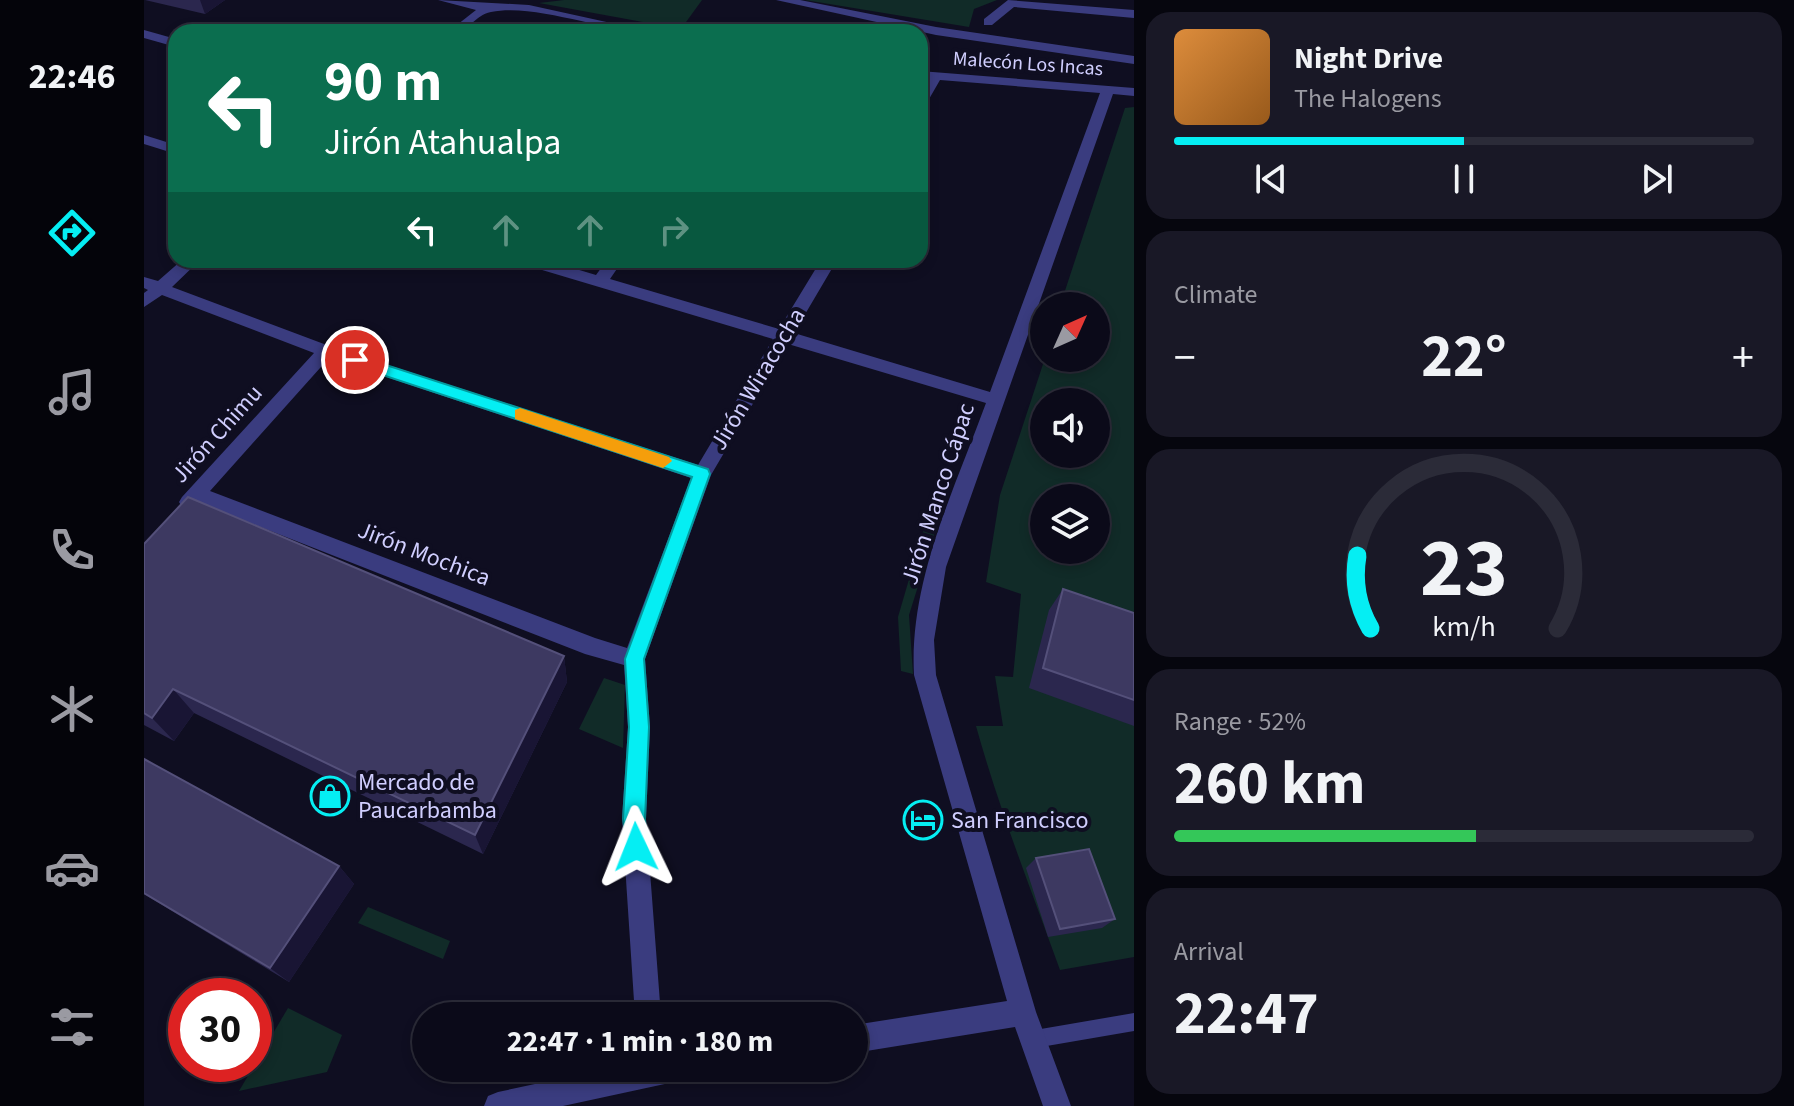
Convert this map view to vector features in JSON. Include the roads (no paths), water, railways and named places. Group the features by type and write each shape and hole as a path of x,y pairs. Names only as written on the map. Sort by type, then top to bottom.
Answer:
{"street":[{"path":"444,0 482,8 529,9 599,24"},
{"path":"463,24 482,8 512,0"},
{"path":"782,0 901,24"},
{"path":"988,22 1014,1 1134,14"},
{"path":"928,29 1134,60"},
{"path":"144,34 168,41"},
{"name":"Malecón Los Incas","path":"928,76 1134,92"},
{"path":"928,89 935,77"},
{"name":"Jirón Manco Cápac","path":"1057,1106 1023,1012 925,675 923,640 936,567 1108,90"},
{"path":"144,139 168,147"},
{"path":"144,302 152,285 179,268"},
{"path":"555,268 997,400"},
{"path":"600,281 609,268"},
{"name":"Jirón Wiracocha","path":"647,1002 634,819 639,727 634,659 702,474 824,268"},
{"path":"152,285 326,351 702,474"},
{"name":"Jirón Chimu","path":"175,516 326,351"},
{"name":"Jirón Mochica","path":"196,494 593,647 634,659"},
{"path":"868,1037 1023,1012"},
{"path":"498,1106 603,1082"}],"lane":[{"path":"1035,1039 1134,1022"}],"place":[{"name":"Mercado de Paucarbamba","path":"330,796"},
{"name":"San Francisco","path":"923,820"}]}
